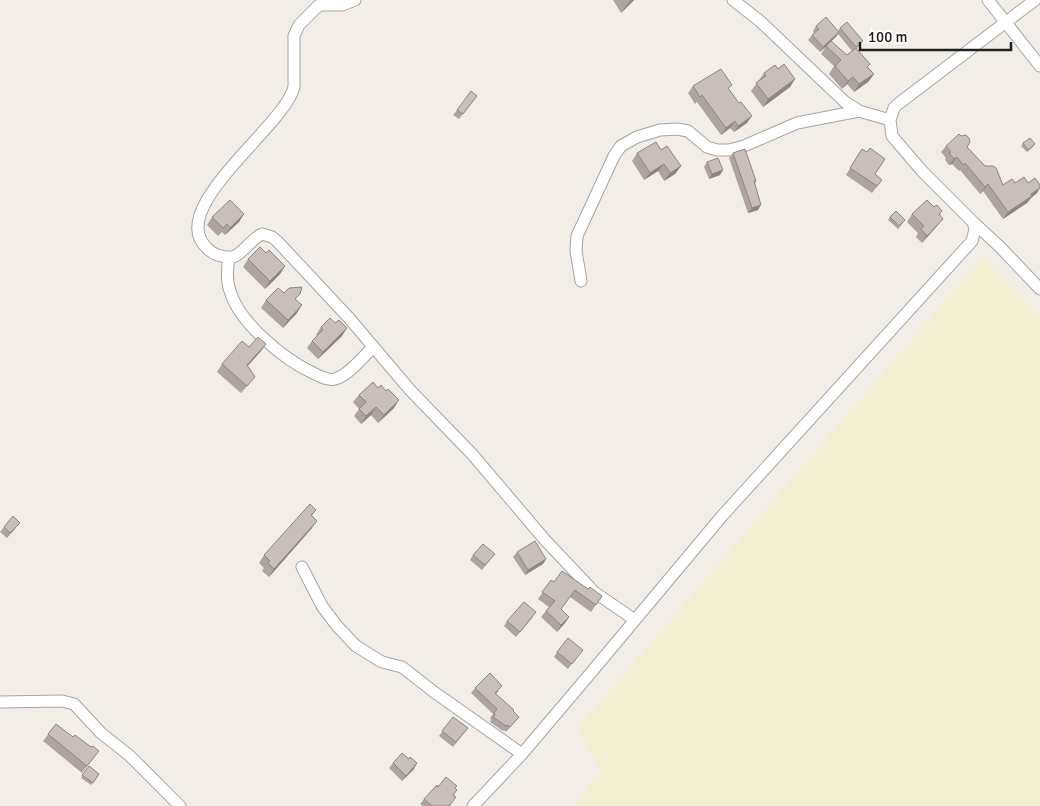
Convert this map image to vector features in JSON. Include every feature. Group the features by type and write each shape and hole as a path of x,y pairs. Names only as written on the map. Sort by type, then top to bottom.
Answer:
{"street":[{"path":"355,0 342,5 319,5 299,25 294,36 292,93 258,138 218,184 200,212 197,226 200,239 208,250 218,255 229,257 238,254 257,236 262,234 272,237 350,318 410,390 472,454 545,540 594,592 635,620"},
{"path":"733,0 761,22 845,102 859,111 890,120"},
{"path":"988,0 1040,66"},
{"path":"1035,0 898,104 894,108 890,120 890,129 896,141 922,171 1040,289"},
{"path":"581,281 576,251 577,236 620,146 636,137 660,130 677,129 688,132 707,147 717,150 730,150 744,146 796,123 859,111"},
{"path":"473,806 522,754 722,516 969,245 974,232 972,222"},
{"path":"229,257 228,281 230,292 238,309 266,341 286,358 305,370 322,378 332,380 338,378 373,347"},
{"path":"302,567 322,606 337,626 356,646 382,662 402,668 495,737 522,754"},
{"path":"0,702 62,701 74,704 180,806"}],"shaded area":[{"path":"983,257 1040,316 1040,806 575,806 601,770 578,728"}],"building":[{"path":"826,17 839,32 823,47 812,35 819,29 816,26"},
{"path":"847,22 863,41 856,47 840,28"},
{"path":"831,41 847,55 856,48 870,64 867,67 874,74 859,84 853,77 848,81 835,66 841,60 826,46"},
{"path":"784,64 795,79 768,99 756,83 766,76 764,73 775,65 778,69"},
{"path":"721,69 732,85 728,88 752,116 738,126 735,121 726,128 702,95 700,97 693,86"},
{"path":"471,91 477,96 463,114 457,110"},
{"path":"959,134 961,136 966,135 969,138 970,142 967,147 985,166 996,168 1003,185 1012,179 1015,183 1024,177 1028,183 1035,178 1040,188 1031,194 1032,196 1008,212 988,184 985,187 965,163 963,165 957,157 954,159 949,153 951,152 946,146"},
{"path":"1030,138 1035,144 1028,150 1023,143"},
{"path":"656,142 661,150 667,146 681,166 670,173 664,164 650,173 637,153"},
{"path":"870,148 885,159 875,174 882,180 877,186 850,168 862,149 867,152"},
{"path":"745,149 756,181 754,181 761,205 752,208 733,153"},
{"path":"718,158 723,170 712,174 707,162"},
{"path":"230,200 244,214 230,228 227,224 223,228 212,217"},
{"path":"927,200 934,207 937,205 942,211 939,214 943,219 927,236 921,229 924,226 912,214"},
{"path":"896,211 905,220 899,226 890,217"},
{"path":"260,247 266,253 269,250 285,266 270,281 248,259"},
{"path":"302,287 300,294 295,299 302,305 288,320 266,300 278,288 284,293 289,288"},
{"path":"330,318 335,323 339,320 347,328 323,352 312,341 323,330 321,327"},
{"path":"258,337 266,344 247,365 255,377 247,386 222,364 242,341 249,347"},
{"path":"373,382 378,388 381,385 386,391 388,389 399,400 384,415 376,407 366,416 359,409 366,402 359,395"},
{"path":"310,504 316,510 311,515 317,521 274,569 264,555"},
{"path":"13,516 20,523 10,533 4,527"},
{"path":"535,541 546,559 528,570 517,552"},
{"path":"483,544 495,554 485,565 473,555"},
{"path":"562,571 602,596 596,605 575,590 561,609 569,617 561,625 546,611 555,601 542,592 551,580 554,582"},
{"path":"524,602 536,612 520,632 507,621"},
{"path":"568,638 583,650 572,664 557,652"},
{"path":"490,673 502,686 495,693 519,717 510,727 493,717 497,709 475,688"},
{"path":"453,717 468,728 456,742 442,731"},
{"path":"56,724 73,737 75,735 99,751 87,766 48,734"},
{"path":"402,753 417,763 406,776 393,763"},
{"path":"89,766 99,774 93,783 82,775"},
{"path":"446,777 457,786 455,788 457,790 453,795 456,797 449,806 432,806 424,799"}]}
